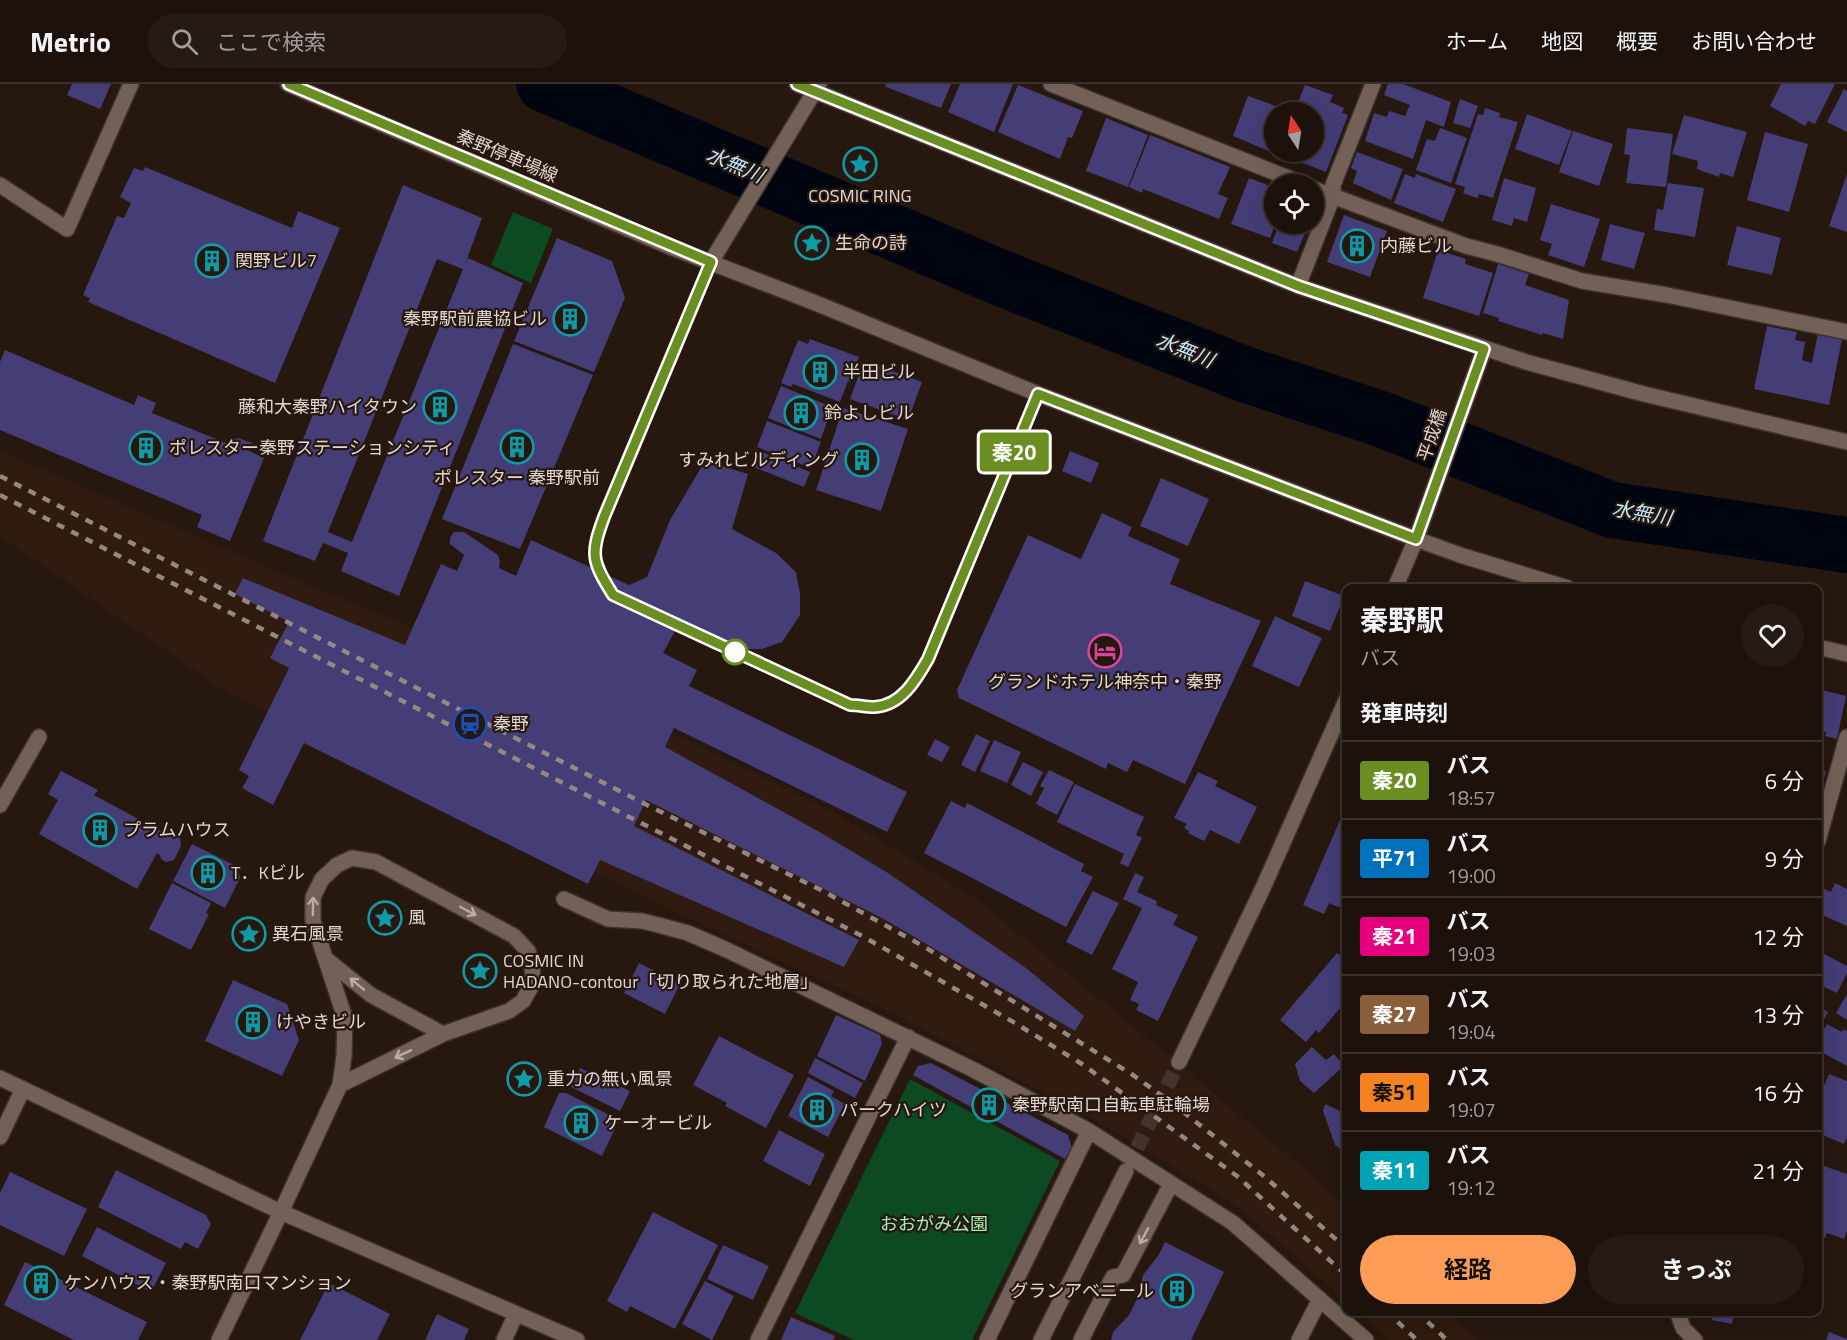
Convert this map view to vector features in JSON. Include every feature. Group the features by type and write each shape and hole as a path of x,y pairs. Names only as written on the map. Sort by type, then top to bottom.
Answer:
{"street":[{"path":"0,185 67,229 131,84"},
{"name":"秦野停車場線","path":"288,84 711,262 1038,394 1416,539 1555,584"},
{"path":"797,84 817,87 1298,286 1484,349 1644,394 1847,442"},
{"path":"1051,84 1279,174"},
{"path":"1298,286 1333,196 1333,185 1373,84"},
{"path":"711,262 817,87"},
{"path":"1324,193 1466,246 1582,281 1667,295 1847,332"},
{"name":"平成橋","path":"1397,584 1416,539 1484,349"},
{"path":"1822,648 1847,654"},
{"path":"1179,1062 1262,890 1342,709"},
{"path":"0,805 39,737"},
{"path":"1822,827 1847,737"},
{"path":"219,1340 340,1085 344,1056 345,1018 313,921 313,897 322,879 337,865 352,858 376,862 514,936 528,951 532,964 533,983 523,1001 509,1011 443,1034 340,1085"},
{"path":"564,899 609,918 642,921 688,933 727,950 908,1037 1089,1131 1233,1223 1366,1340"},
{"path":"326,959 371,995 443,1034"},
{"path":"758,1340 908,1037"},
{"path":"0,1078 281,1212 577,1340"},
{"path":"0,1137 23,1089"},
{"path":"987,1340 1089,1131"},
{"path":"1041,1340 1126,1171"},
{"path":"1081,1340 1113,1277 1123,1275 1171,1184"},
{"path":"1299,1340 1320,1299"},
{"path":"504,1340 516,1314"},
{"path":"1679,1316 1683,1328 1695,1340"}],"shaded area":[{"path":"0,451 320,590 684,738 830,810 973,897 1320,1182 1342,1203 1342,1297 1229,1200 1084,1114 888,1011 686,917 226,692 0,536"},
{"path":"1363,1316 1455,1316 1478,1340 1389,1340"}],"green space":[{"path":"513,212 553,229 531,283 491,265"},
{"name":"おおがみ公園","path":"910,1079 1060,1161 972,1340 854,1340 795,1313"}],"building":[{"path":"72,84 111,84 100,109 67,95"},
{"path":"885,84 951,84 941,108 886,87"},
{"path":"960,84 1013,84 994,132 948,112"},
{"path":"1388,84 1403,84 1451,102 1444,127 1426,120 1413,159 1365,141 1374,113 1387,117 1389,111 1405,116 1410,105 1384,95"},
{"path":"1781,84 1835,84 1815,124 1808,121 1805,126 1770,106"},
{"path":"1018,85 1083,111 1072,138 1068,137 1060,159 998,132"},
{"path":"1305,85 1333,95 1330,102 1344,108 1342,113 1348,115 1326,172 1300,162 1324,162 1324,102 1298,102"},
{"path":"1844,89 1847,91 1847,132 1827,122"},
{"path":"1248,96 1265,102 1264,149 1233,136"},
{"path":"1460,99 1478,106 1470,128 1453,123"},
{"path":"1485,108 1500,113 1499,117 1518,122 1493,198 1479,194 1477,198 1463,193 1465,187 1455,184 1478,114 1483,115"},
{"path":"1527,114 1572,131 1559,165 1515,149"},
{"path":"1684,115 1747,132 1733,177 1720,173 1719,177 1697,169 1698,161 1672,154"},
{"path":"1106,118 1148,135 1128,187 1086,171"},
{"path":"1440,128 1467,138 1451,183 1416,170 1427,139 1435,141"},
{"path":"1627,128 1673,134 1666,187 1626,183 1630,155 1624,154"},
{"path":"1573,131 1613,144 1599,186 1559,172"},
{"path":"1765,132 1808,144 1789,212 1747,200"},
{"path":"1150,135 1230,167 1218,194 1228,198 1219,219 1143,189 1142,193 1129,187"},
{"path":"1357,152 1403,169 1391,200 1353,183 1357,171 1351,168"},
{"name":"関野ビル7","path":"145,167 292,228 298,211 340,228 275,383 88,302 90,298 83,295 117,216 124,218 131,203 120,197 134,168 143,171"},
{"path":"1405,174 1415,178 1416,174 1456,189 1443,222 1394,203"},
{"path":"1847,174 1847,232 1829,226"},
{"path":"1249,178 1264,184 1264,234 1272,234 1270,238 1231,224"},
{"path":"1504,178 1536,188 1527,222 1514,218 1512,226 1492,220"},
{"path":"1668,183 1704,188 1695,237 1654,230 1657,209 1663,210"},
{"name":"藤和大秦野ハイタウン","path":"403,185 482,218 464,267 468,258 523,283 399,596 341,571 348,553 323,543 315,561 263,541","holes":["437,259 463,269 352,542 328,532"]},
{"path":"1551,204 1600,219 1584,267 1548,255 1552,244 1540,240"},
{"name":"内藤ビル","path":"1344,215 1387,231 1370,277 1327,262"},
{"path":"1610,224 1645,233 1634,269 1601,260"},
{"path":"1737,226 1781,238 1772,275 1727,265"},
{"path":"1275,234 1305,234 1297,252 1272,243"},
{"name":"秦野駅前農協ビル","path":"557,238 612,261 625,298 594,372 514,341"},
{"path":"1438,250 1466,259 1465,264 1493,273 1479,316 1423,298"},
{"path":"1498,264 1529,274 1525,285 1569,300 1563,339 1498,321 1499,318 1483,313"},
{"path":"1767,326 1797,332 1795,340 1805,342 1802,360 1812,363 1818,333 1842,339 1829,405 1754,389"},
{"name":"半田ビル","path":"810,339 859,357 851,382 848,381 840,402 793,384 791,387 781,383 798,340 808,344"},
{"name":"ポレスター 秦野駅前","path":"513,344 593,375 520,549 442,519"},
{"name":"ポレスター秦野ステーションシティ","path":"5,350 134,405 138,395 156,403 152,413 231,445 233,439 238,438 252,443 249,451 264,458 230,541 197,527 202,515 0,430 0,362"},
{"path":"867,365 878,369 879,366 922,382 908,420 850,399 862,366 866,368"},
{"name":"鈴よしビル","path":"781,386 832,407 821,439 768,418"},
{"name":"すみれビルディング","path":"843,408 908,429 881,511 816,490"},
{"path":"767,421 821,442 811,468 757,447"},
{"path":"757,450 810,472 804,487 751,466"},
{"path":"1070,451 1099,463 1091,483 1062,471"},
{"path":"705,461 748,474 732,529 776,553 796,572 800,594 800,615 782,642 762,649 736,649 694,633 679,624 663,653 697,670 689,686 907,792 887,832 674,728 665,747 818,831 888,873 1026,968 1084,1016 1075,1031 882,918 646,800 634,826 859,940 844,967 600,860 588,884 304,743 273,805 242,788 249,776 239,770 289,668 270,658 289,622 235,594 243,578 405,645 441,564 457,571 464,555 450,544 450,538 454,532 464,532 498,555 499,568 516,576 531,540 629,585 647,577 670,520"},
{"path":"1161,478 1209,499 1188,546 1140,526"},
{"path":"1102,513 1132,527 1128,536 1180,559 1170,584 1261,621 1185,784 1133,760 1127,772 1108,763 1106,769 959,698 957,690 1028,535 1081,559"},
{"path":"1305,581 1342,595 1342,601 1330,631 1292,616"},
{"path":"1275,616 1322,638 1299,687 1252,666"},
{"path":"1822,690 1846,696 1837,739 1825,736 1826,732 1822,731"},
{"path":"976,734 990,741 975,772 961,765"},
{"path":"935,739 950,747 942,762 927,755"},
{"path":"994,740 1021,752 1007,783 980,771"},
{"path":"1023,762 1043,772 1031,796 1011,785"},
{"path":"1049,770 1074,782 1057,815 1036,804 1044,788 1040,786"},
{"path":"1822,770 1826,771 1822,785"},
{"name":"プラムハウス","path":"61,771 98,790 94,795 164,833 166,828 180,837 181,846 174,860 166,862 157,853 137,889 39,834 58,800 48,794"},
{"path":"1198,772 1218,781 1215,786 1257,807 1239,844 1210,830 1204,841 1188,833 1189,831 1184,828 1187,824 1174,818"},
{"path":"1075,784 1144,817 1136,835 1142,838 1128,867 1120,863 1124,854 1057,822"},
{"path":"951,801 965,808 967,803 1084,864 1081,871 1093,877 1066,927 924,853"},
{"path":"1342,816 1342,909 1329,903 1324,914 1303,905"},
{"name":"T．Kビル","path":"192,844 238,867 240,878 225,908 173,881"},
{"path":"1135,873 1144,877 1137,892 1157,901 1156,905 1178,915 1173,925 1198,937 1158,1021 1136,1010 1139,1004 1130,1000 1138,982 1112,969 1142,908 1123,899"},
{"path":"172,883 211,903 206,913 209,914 191,950 149,929"},
{"path":"1835,883 1847,889 1847,926 1822,915 1822,893 1824,889 1831,892"},
{"path":"1093,891 1119,903 1092,955 1066,942"},
{"path":"1337,953 1342,958 1342,1006 1319,1033 1316,1030 1306,1042 1280,1020"},
{"path":"1822,953 1847,966 1847,973 1837,993 1822,986"},
{"path":"639,963 680,984 665,1014 624,993"},
{"name":"けやきビル","path":"233,980 287,1004 299,1040 282,1076 205,1041"},
{"path":"1847,994 1847,1020 1836,1013"},
{"path":"1822,1008 1828,1012 1822,1023"},
{"path":"836,1015 880,1035 882,1044 865,1081 817,1056"},
{"path":"1827,1024 1842,1032 1843,1029 1847,1031 1847,1066 1822,1052 1822,1032"},
{"path":"719,1036 794,1075 766,1128 725,1106 727,1103 693,1085"},
{"path":"1312,1047 1326,1060 1334,1054 1342,1064 1342,1068 1314,1093 1300,1081 1295,1064"},
{"path":"815,1058 863,1083 855,1098 808,1073"},
{"name":"秦野駅南口自転車駐輪場","path":"931,1063 1068,1135 1072,1148 1065,1159 913,1075 918,1066"},
{"path":"580,1068 630,1091 620,1111 571,1087"},
{"path":"1829,1074 1847,1081 1847,1137 1844,1144 1822,1135 1822,1091"},
{"name":"パークハイツ","path":"808,1077 834,1091 831,1096 845,1104 828,1137 788,1116"},
{"name":"ケーオービル","path":"559,1093 566,1093 619,1120 602,1156 544,1127"},
{"path":"1325,1104 1342,1112 1342,1150 1335,1145 1323,1111"},
{"path":"779,1130 825,1154 810,1186 763,1161"},
{"path":"1822,1165 1847,1174 1847,1231 1844,1239 1827,1233 1825,1238 1822,1237"},
{"path":"116,1170 206,1215 211,1224 198,1249 185,1242 181,1249 98,1207"},
{"path":"10,1172 87,1209 64,1256 0,1225 0,1193"},
{"path":"653,1212 718,1245 675,1329 630,1306 627,1312 607,1301"},
{"path":"97,1227 166,1263 151,1292 82,1256"},
{"name":"グランアベニール","path":"1165,1242 1224,1272 1191,1340 1111,1340 1113,1332 1129,1315 1138,1297 1143,1275 1158,1256"},
{"path":"723,1245 769,1266 753,1300 707,1279"},
{"name":"ケンハウス・秦野駅南口マンション","path":"25,1262 147,1322 138,1340 74,1340 4,1305"},
{"path":"705,1281 734,1296 712,1340 682,1324"},
{"path":"329,1283 390,1314 377,1340 300,1340"},
{"path":"437,1314 469,1329 464,1340 425,1340"},
{"path":"1713,1316 1733,1316 1732,1324 1712,1320"},
{"path":"791,1317 835,1336 833,1340 781,1340"},
{"path":"1829,1332 1847,1339 1847,1340 1826,1340"}],"waterway":[{"name":"水無川","path":"544,84 1001,278 1244,374 1381,419 1612,510 1847,545"}],"tunnel":[{"path":"1127,1169 1179,1062"}],"railway":[{"path":"0,476 647,805 821,890 923,946 1133,1075 1265,1177 1342,1245"},
{"path":"0,495 864,937 1015,1023 1082,1064 1237,1176 1342,1271"},
{"path":"1391,1316 1417,1340"},
{"path":"1421,1316 1447,1340"}],"bus line":[{"name":"秦20","path":"289,84 673,248 711,262 621,472 594,544 597,570 613,595 850,705 876,707 894,700 912,687 928,659 1038,394 1416,539 1484,349 1298,286 906,130 797,84"}],"place":[{"name":"COSMIC RING","path":"860,164"},
{"name":"生命の詩","path":"812,243"},
{"name":"内藤ビル","path":"1357,246"},
{"name":"関野ビル7","path":"212,261"},
{"name":"秦野駅前農協ビル","path":"570,319"},
{"name":"半田ビル","path":"820,372"},
{"name":"藤和大秦野ハイタウン","path":"440,407"},
{"name":"鈴よしビル","path":"801,413"},
{"name":"ポレスター 秦野駅前","path":"517,447"},
{"name":"ポレスター秦野ステーションシティ","path":"146,448"},
{"name":"すみれビルディング","path":"862,460"},
{"name":"グランドホテル神奈中・秦野","path":"1105,651"},
{"name":"秦野","path":"470,724"},
{"name":"プラムハウス","path":"100,830"},
{"name":"T．Kビル","path":"208,873"},
{"name":"風","path":"385,918"},
{"name":"異石風景","path":"249,934"},
{"name":"COSMIC IN HADANO-contour「切り取られた地層」","path":"480,971"},
{"name":"けやきビル","path":"253,1022"},
{"name":"重力の無い風景","path":"524,1079"},
{"name":"秦野駅南口自転車駐輪場","path":"989,1105"},
{"name":"パークハイツ","path":"817,1110"},
{"name":"ケーオービル","path":"581,1123"},
{"name":"ケンハウス・秦野駅南口マンション","path":"41,1283"},
{"name":"グランアベニール","path":"1177,1291"}]}
